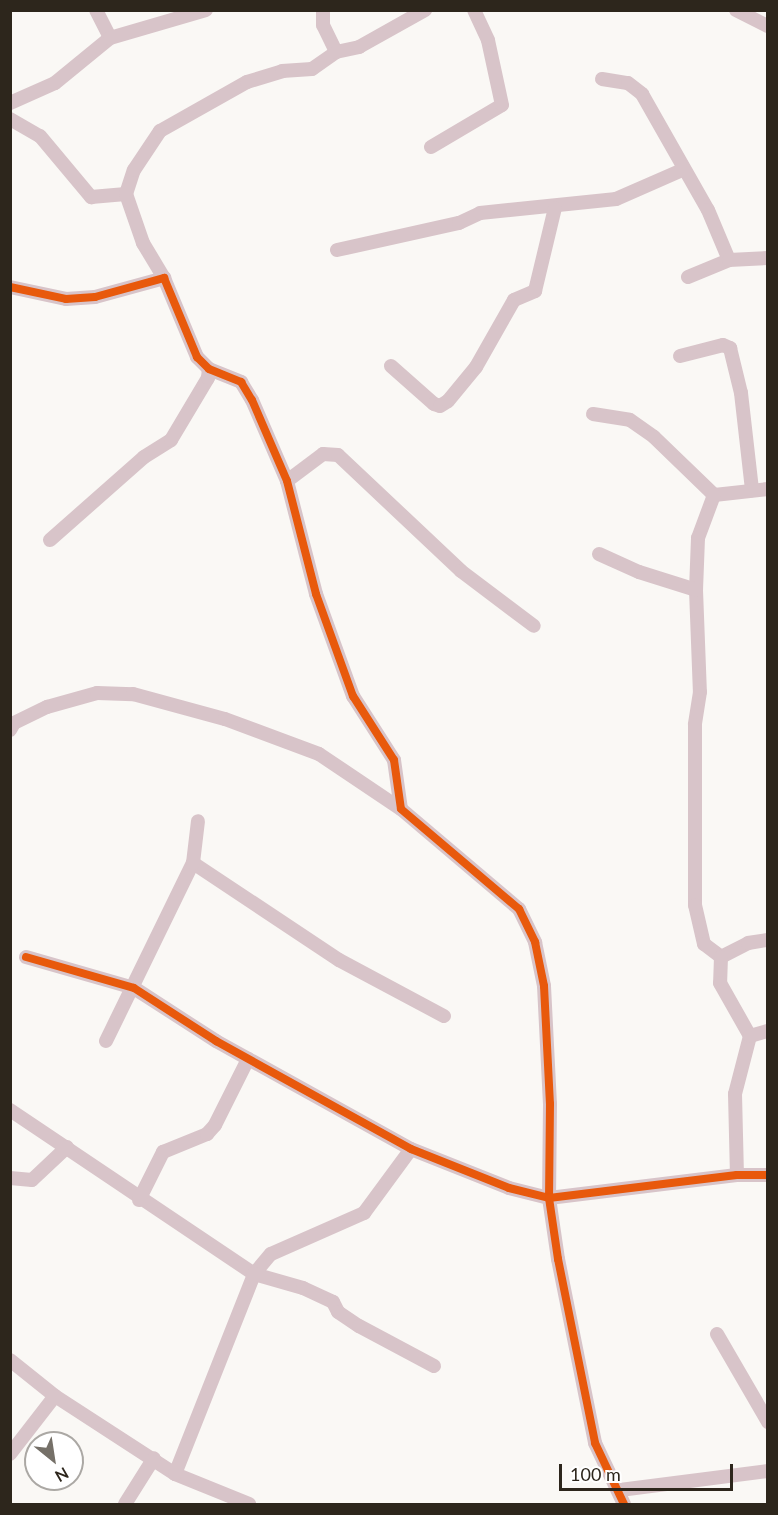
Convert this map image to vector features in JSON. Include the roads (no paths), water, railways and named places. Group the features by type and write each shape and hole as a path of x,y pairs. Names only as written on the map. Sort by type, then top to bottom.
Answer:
{"street":[{"path":"96,10 110,38"},
{"path":"10,104 55,83 110,38 206,10"},
{"path":"323,10 323,25 336,52"},
{"path":"401,809 394,760 353,696 323,616 287,481 241,382 209,369 197,357 164,278 143,243 126,194 134,170 160,131 247,82 282,70 312,69 336,52 359,47 425,10"},
{"path":"431,147 502,105 488,40 474,10"},
{"path":"736,10 768,26"},
{"path":"602,79 628,83 642,94 682,170 708,210 729,260"},
{"path":"10,119 40,136 91,197 126,194"},
{"path":"337,250 459,223 480,213 555,208 616,199 682,170"},
{"path":"390,366 434,404 440,406 448,401 476,367 513,300 535,291 555,208"},
{"path":"688,277 729,260 768,258"},
{"path":"10,287 66,299 95,297 164,278"},
{"path":"680,356 723,345 730,348 741,393 752,490"},
{"path":"50,540 144,457 171,440 208,378 209,369"},
{"path":"593,414 630,420 654,437 714,495"},
{"path":"287,481 323,454 338,455 461,571 534,626"},
{"path":"714,495 768,489"},
{"path":"714,495 698,538 696,590 700,692 695,725 695,905 704,944 721,957"},
{"path":"599,554 639,572 696,590"},
{"path":"10,730 15,723 47,707 97,693 133,694 225,719 319,754 401,809 519,909 535,942 545,1010 550,1104 549,1198 584,1396 595,1443 620,1490 624,1504"},
{"path":"106,1041 134,988 192,863 198,821"},
{"path":"192,863 339,960 444,1016"},
{"path":"721,957 748,943 768,939"},
{"path":"26,957 134,988 248,1059 411,1149 509,1188 549,1198 736,1174 768,1175"},
{"path":"721,957 720,983 750,1036 735,1094 736,1174"},
{"path":"750,1036 768,1031"},
{"path":"139,1200 163,1152 207,1134 215,1125 248,1059"},
{"path":"10,1110 67,1147 139,1200 254,1274 303,1288 333,1302 338,1312 376,1336 434,1366"},
{"path":"10,1178 32,1180 67,1147"},
{"path":"175,1474 254,1274 271,1254 364,1213 411,1149"},
{"path":"717,1334 768,1422"},
{"path":"10,1360 55,1396 154,1458 175,1474 249,1504"},
{"path":"10,1454 55,1396"},
{"path":"125,1504 154,1458"},
{"path":"620,1490 768,1471"}]}
